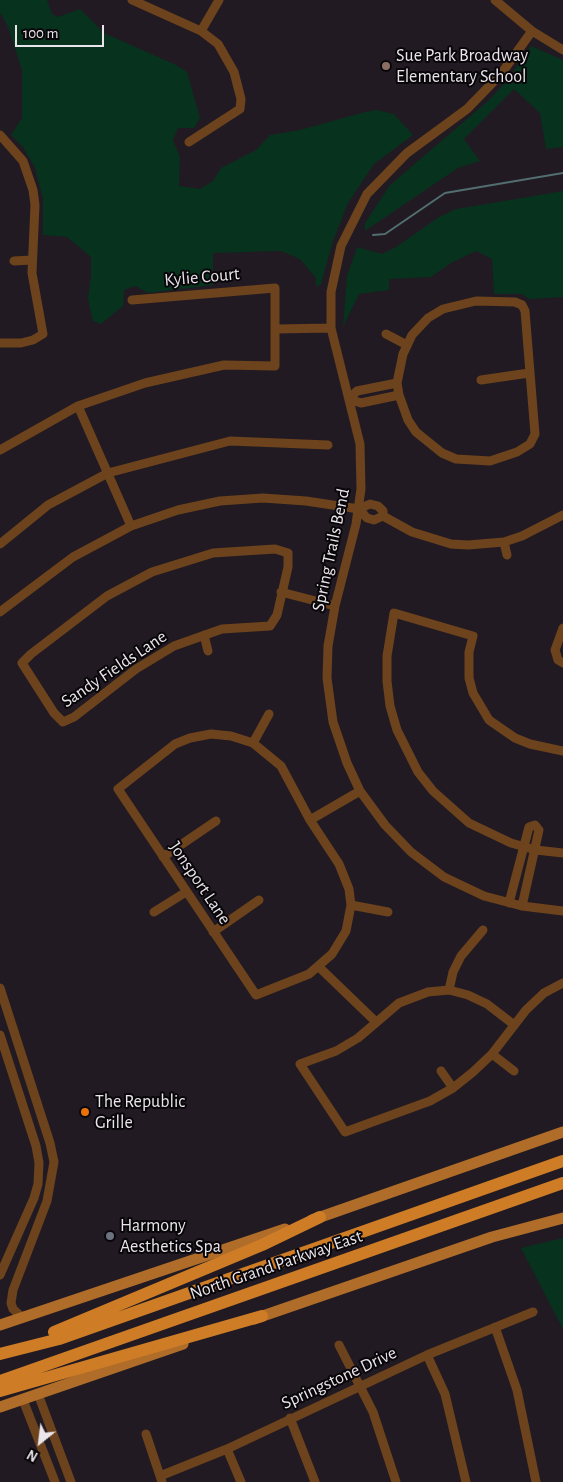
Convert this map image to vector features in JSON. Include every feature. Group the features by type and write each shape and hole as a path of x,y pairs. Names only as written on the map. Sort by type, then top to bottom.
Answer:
{"highway":[{"name":"North Grand Parkway East","path":"0,1354 15,1348 59,1338 563,1161"},
{"name":"North Grand Parkway East","path":"0,1381 563,1183"},
{"path":"15,1348 262,1245 320,1218"},
{"path":"0,1390 262,1316"}],"main road":[{"name":"North Grand Parkway East","path":"0,1325 320,1218 563,1132"},
{"path":"0,1407 492,1237 563,1218"}],"street":[{"path":"132,0 201,31 218,44 234,72 241,99 240,109 188,142"},
{"path":"201,31 219,0"},
{"path":"495,0 532,31 563,50"},
{"name":"Spring Trails Bend","path":"532,31 501,74 467,109 407,152 367,194 341,246 331,292 331,328 335,352 360,444 362,468 359,509 335,606 328,646 327,678 333,722 347,763 360,790 385,825 411,852 444,877 484,896 510,904 563,911"},
{"path":"0,135 15,149 29,175 35,205 32,260 34,292 43,334 21,343 0,343"},
{"path":"14,261 32,260"},
{"name":"Kylie Court","path":"132,300 275,288 276,329"},
{"path":"476,301 515,302 522,305 525,311 535,434 533,440 517,452 490,461 456,459 442,453 416,432 408,420 399,395 399,367 407,345 419,327 428,318 443,309 459,303 476,301"},
{"path":"0,450 78,406 145,383 224,365 275,366 276,329 331,328"},
{"path":"386,334 407,345"},
{"path":"481,380 529,373"},
{"path":"398,383 357,391 349,399 361,403 399,395"},
{"path":"378,388 380,400"},
{"path":"78,406 130,526"},
{"path":"0,544 48,505 108,472 179,452 230,441 328,445"},
{"path":"0,612 73,557 130,526 178,510 242,499 284,499 359,509 370,504 378,506 383,511 384,516 412,532 451,544 486,545 522,536 563,515"},
{"path":"504,542 508,555"},
{"name":"Sandy Fields Lane","path":"275,549 288,553 288,567 276,615 270,626 241,626 204,635 158,655 104,696 74,717 63,722 54,713 22,663 107,596 152,572 213,553 275,549"},
{"path":"281,592 335,606"},
{"path":"563,751 530,744 515,738 489,720 473,693 469,678 469,652 473,636 394,614 387,656 390,706 407,752 418,772 450,808 490,834 524,847 563,853"},
{"path":"560,662 555,650 563,628"},
{"path":"204,635 208,651"},
{"path":"269,714 253,743 281,766 310,820 345,875 351,905 346,931 340,943 319,967 376,1022"},
{"name":"Jonsport Lane","path":"253,743 232,736 211,734 190,738 175,744 159,755 118,789 256,995 309,974 319,967"},
{"path":"310,820 360,790"},
{"path":"163,857 216,821"},
{"path":"510,904 529,827 535,825 539,830 536,850 522,906"},
{"path":"154,912 186,892"},
{"path":"213,932 259,900"},
{"path":"351,905 388,912"},
{"path":"449,990 453,972 460,956 483,930"},
{"path":"513,1024 487,1004 468,995 449,990 428,992 399,1003 358,1038 336,1051 300,1064 345,1132 430,1101 453,1088 474,1072 492,1054 513,1024 544,993 563,983"},
{"path":"0,988 50,1143 54,1162 47,1201 13,1290 11,1303 13,1309 23,1318"},
{"path":"0,1275 34,1198 38,1184 39,1163 34,1142 0,1034 14,1028"},
{"path":"492,1054 514,1071"},
{"path":"441,1071 453,1088"},
{"name":"Springstone Drive","path":"161,1479 428,1355 533,1312"},
{"path":"495,1328 520,1404 536,1482"},
{"path":"339,1345 381,1431 396,1482"},
{"path":"428,1355 447,1403 466,1482"},
{"path":"38,1394 71,1482"},
{"path":"23,1400 56,1482"},
{"path":"290,1418 315,1482"},
{"path":"146,1434 161,1479"},
{"path":"227,1449 241,1482"}],"green space":[{"path":"0,0 47,0 52,14 58,17 80,9 104,33 176,65 187,72 200,118 194,128 178,128 173,140 180,157 179,186 200,189 213,181 221,168 256,150 270,135 300,130 365,112 377,110 394,114 413,135 374,164 348,203 333,241 321,284 316,287 316,278 300,259 281,251 213,253 213,285 148,293 135,286 124,290 123,306 101,324 93,321 88,299 91,257 67,237 43,235 43,199 35,168 23,147 11,135 22,118 22,70 8,27 0,12"},
{"path":"531,46 563,60 563,147 546,149 540,113 514,89 464,139 480,161 458,168 365,231 365,223 390,185 488,101 506,82"},
{"path":"563,191 563,297 529,299 522,294 494,294 492,259 476,251 451,263 431,277 389,279 389,290 359,294 343,327 347,276 357,247 382,254 396,247 439,217 456,209"},
{"path":"563,1238 563,1329 521,1248"}],"waterway":[{"path":"373,235 385,234 445,193 563,173"}],"place":[{"name":"Sue Park Broadway Elementary School","path":"386,66"},
{"name":"The Republic Grille","path":"85,1112"},
{"name":"Harmony Aesthetics Spa","path":"110,1236"}]}
